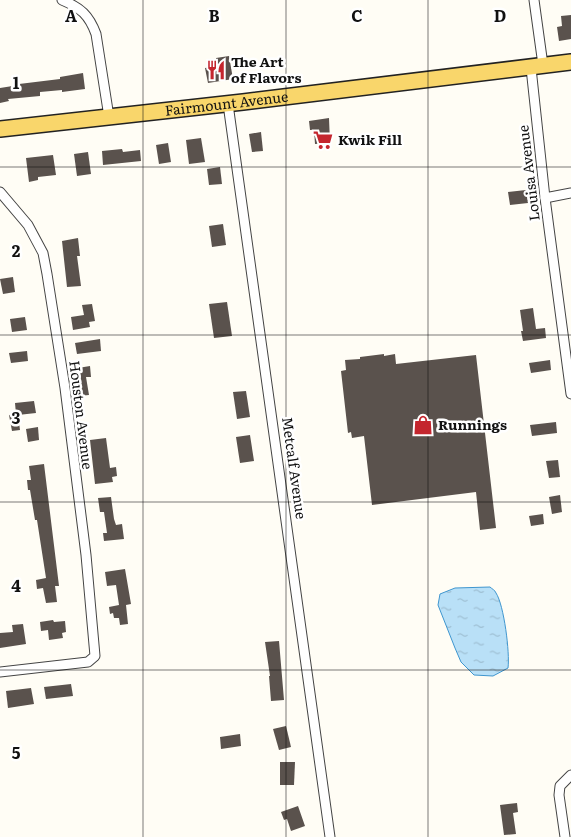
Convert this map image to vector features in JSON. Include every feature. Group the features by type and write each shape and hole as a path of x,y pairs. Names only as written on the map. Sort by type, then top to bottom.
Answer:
{"main road":[{"name":"Fairmount Avenue","path":"0,129 228,104 571,62"}],"street":[{"path":"62,0 80,9 93,24 109,117"},
{"name":"Louisa Avenue","path":"534,0 545,198 571,394"},
{"name":"Metcalf Avenue","path":"228,104 330,837"},
{"name":"Houston Avenue","path":"0,192 28,225 43,253 48,274 65,388 86,555 95,656 88,662 0,672"},
{"path":"545,198 571,193"},
{"path":"565,837 559,795 560,786 571,775"}],"water":[{"path":"490,587 495,591 502,608 506,629 508,668 493,676 474,675 461,662 438,605 440,594 455,588"}],"building":[{"path":"571,15 571,39 559,41 557,27 562,26 561,16"},
{"path":"229,56 233,79 208,83 205,68 217,66 216,58"},
{"path":"83,73 85,89 40,92 40,96 8,99 9,101 0,103 0,88 60,79 60,77"},
{"path":"329,118 330,143 315,144 314,130 310,130 309,121"},
{"path":"261,132 263,151 252,152 249,134"},
{"path":"201,138 205,162 189,164 186,140"},
{"path":"168,143 171,162 159,164 156,145"},
{"path":"122,149 123,152 140,150 141,161 103,165 102,151"},
{"path":"88,152 91,174 77,176 74,154"},
{"path":"53,155 56,175 38,177 38,180 29,182 26,158"},
{"path":"220,167 222,184 209,185 207,169"},
{"path":"526,190 528,203 510,205 508,192"},
{"path":"223,224 226,245 212,247 209,226"},
{"path":"78,238 80,256 77,256 81,286 67,287 62,241"},
{"path":"13,277 15,292 3,294 0,279"},
{"path":"227,302 232,336 214,338 209,304"},
{"path":"92,304 95,321 89,322 90,327 73,330 71,317 84,315 82,305"},
{"path":"533,308 536,329 545,328 546,338 523,341 520,310"},
{"path":"25,317 27,330 12,332 10,319"},
{"path":"100,339 101,351 77,354 75,343"},
{"path":"27,351 28,361 11,363 9,353"},
{"path":"384,354 384,356 395,354 396,364 476,355 496,528 480,530 476,492 372,505 364,436 352,438 351,432 348,433 341,371 346,370 345,360"},
{"path":"550,360 551,370 531,373 529,363"},
{"path":"90,366 91,377 86,377 89,395 78,396 77,383 80,382 78,368"},
{"path":"246,391 250,417 237,419 233,392"},
{"path":"34,401 36,413 18,415 20,430 12,431 9,415 16,414 15,403"},
{"path":"556,422 557,433 532,436 530,425"},
{"path":"38,427 39,440 28,442 26,429"},
{"path":"250,435 254,461 240,463 236,437"},
{"path":"106,438 110,468 116,467 117,476 112,477 113,482 95,484 90,440"},
{"path":"558,460 560,477 549,478 546,461"},
{"path":"44,464 59,586 55,586 57,602 46,603 43,588 37,589 36,580 46,578 37,520 35,520 27,480 31,480 29,466"},
{"path":"560,495 562,512 552,514 549,497"},
{"path":"111,497 114,519 116,525 122,524 124,539 104,541 103,533 107,533 104,512 100,512 98,498"},
{"path":"543,514 544,524 531,526 529,516"},
{"path":"125,569 131,604 126,605 128,624 120,625 119,618 114,618 113,613 110,614 109,607 119,605 116,585 107,586 105,572"},
{"path":"53,620 54,622 65,621 66,632 62,633 63,638 49,640 48,630 41,631 40,622"},
{"path":"23,624 26,644 0,648 0,633 13,632 12,625"},
{"path":"279,641 284,700 271,701 270,676 265,642"},
{"path":"71,684 73,696 46,699 44,687"},
{"path":"31,688 34,704 8,708 6,691"},
{"path":"286,726 291,747 279,750 273,729"},
{"path":"240,734 241,746 221,749 220,737"},
{"path":"280,762 295,762 294,785 280,785"},
{"path":"517,803 518,812 513,813 516,834 504,835 500,805"},
{"path":"298,806 305,826 291,831 287,819 284,820 281,812"}],"place":[{"name":"The Art of Flavors","path":"216,70"},
{"name":"Kwik Fill","path":"323,140"},
{"name":"Runnings","path":"423,425"}]}
